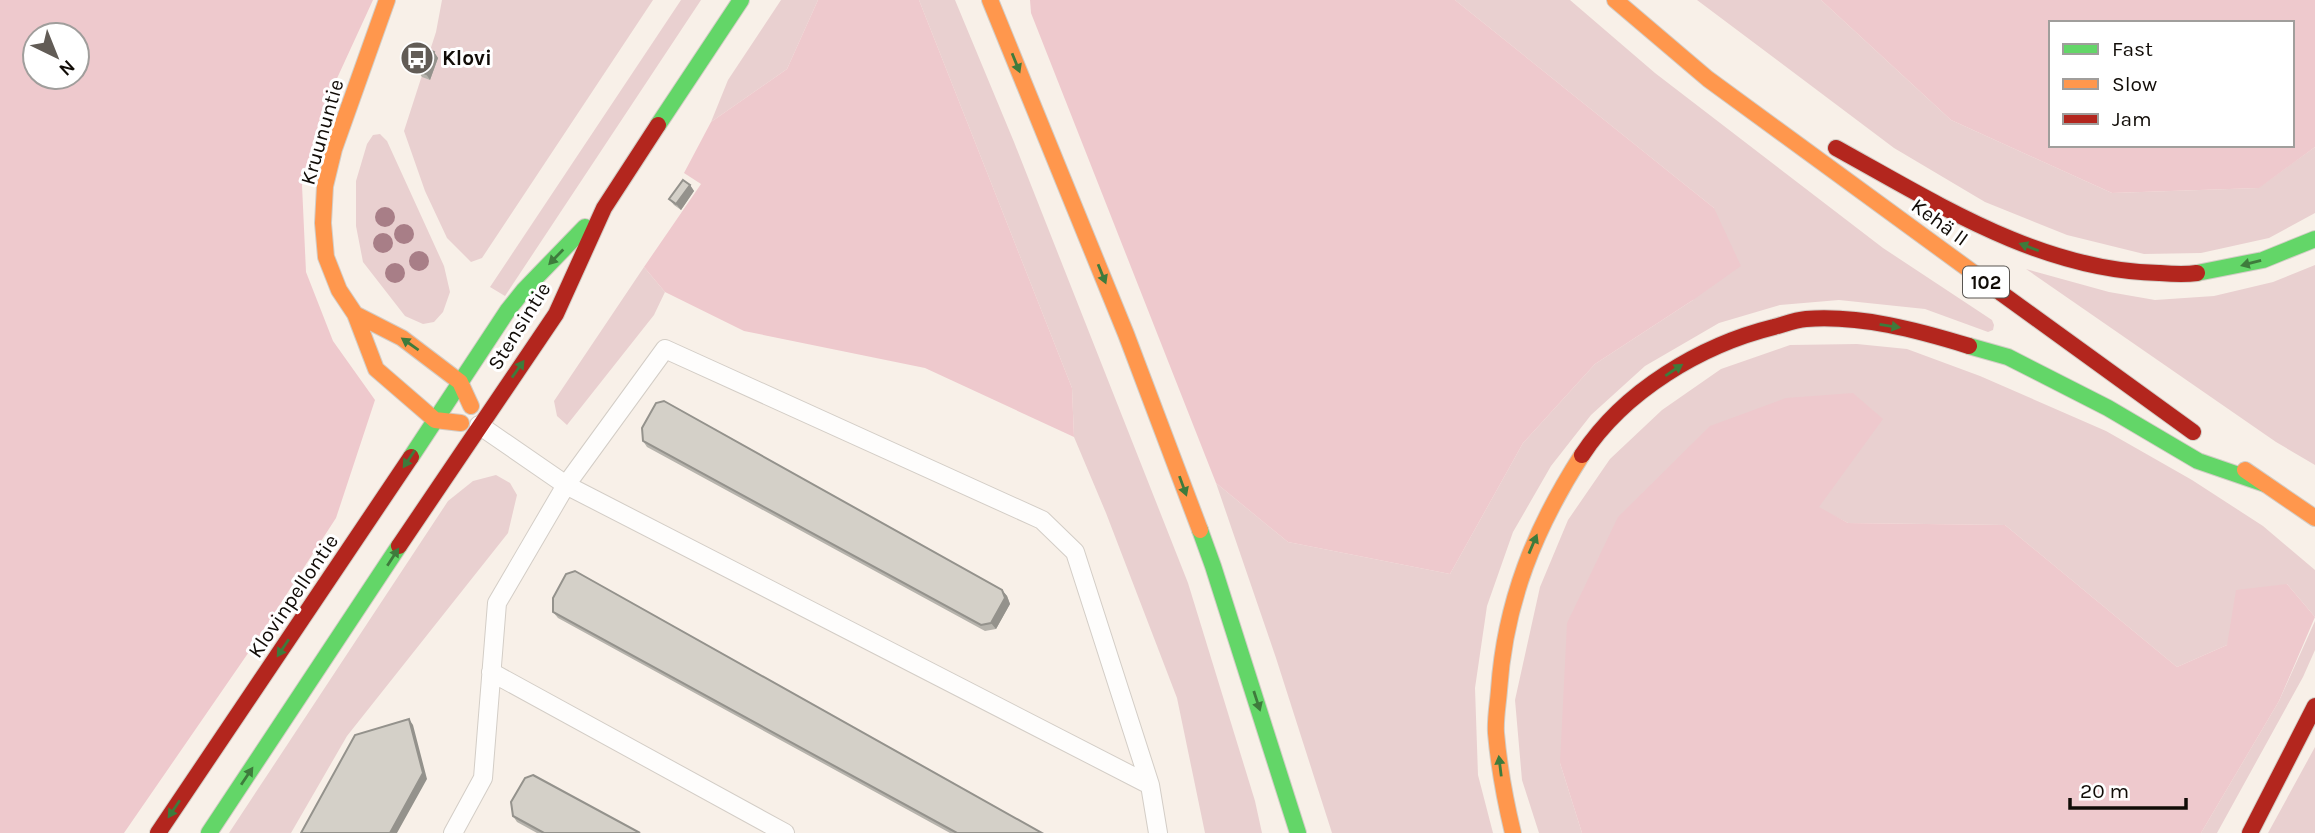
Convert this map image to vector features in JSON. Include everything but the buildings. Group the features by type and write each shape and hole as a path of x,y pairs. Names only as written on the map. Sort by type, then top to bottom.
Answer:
{"main road":[{"name":"Kruununtie","path":"387,0 334,149 325,186 323,223 326,257 339,290 355,314 376,369 435,420"},
{"name":"Stensintie","path":"479,425 556,313 604,208 741,0"},
{"path":"990,0 1131,346 1213,566 1298,833"},
{"name":"Kehä II","path":"1615,0 1708,79 2265,485 2311,515"},
{"path":"1708,79 1968,220 2025,246 2074,263 2176,276 2217,272 2262,261 2315,239"},
{"name":"Stensintie","path":"460,382 524,290 604,208"},
{"path":"355,314 402,338 460,382 479,425"},
{"path":"1513,833 1504,795 1496,730 1500,670 1511,606 1532,545 1559,491 1591,442 1634,397 1688,361 1749,333 1804,319 1851,320 1917,330 2008,357 2108,408 2198,461 2265,485"},
{"name":"Klovinpellontie","path":"158,833 460,382"},
{"path":"435,420 479,425"},
{"path":"209,833 479,425"},
{"path":"2250,833 2315,706"},
{"path":"1285,789 1291,833"}],"lane":[{"path":"453,833 483,778 497,603 566,485 665,349 1042,520 1075,552 1150,785 1158,833"},
{"path":"479,425 566,485 1150,785"},
{"path":"491,672 785,833"}],"shaded area":[{"path":"0,0 373,0 322,111 302,185 306,272 333,341 375,400 336,518 253,646 124,833 0,833"},
{"path":"442,0 653,0 482,258 471,262 447,238 425,191 404,131 436,32"},
{"path":"681,0 701,0 505,296 490,287"},
{"path":"781,0 818,0 787,69 711,122 728,80"},
{"path":"818,0 919,0 1072,388 1074,437 925,368 744,331 665,292 644,267 701,184 684,173 711,122 787,69"},
{"path":"919,0 955,0 1014,142 1188,583 1255,801 1262,833 1205,833 1177,698 1074,437 1072,388"},
{"path":"1030,0 1455,0 1714,208 1741,266 1595,364 1523,443 1450,574 1288,542 1216,483 1031,13"},
{"path":"1455,0 1570,0 1655,73 1883,248 1992,320 1994,325 1993,330 1988,332 1925,309 1839,300 1780,305 1719,323 1645,366 1591,415 1551,466 1513,532 1487,606 1475,688 1478,775 1493,833 1332,833 1216,483 1288,542 1450,574 1523,443 1595,364 1693,300 1714,208"},
{"path":"1697,0 1821,0 1951,120 2112,193 2258,188 2315,147 2315,213 2269,238 2201,253 2144,254 2067,235 1985,202 1894,148"},
{"path":"1821,0 2315,0 2315,147 2259,188 2112,193 1951,120"},
{"path":"380,134 387,141 444,266 450,292 443,312 434,322 423,324 405,316 363,262 356,226 356,181 367,144 373,135"},
{"path":"2315,265 2315,465 2276,442 2026,269 2109,292 2155,300 2214,296 2273,282"},
{"path":"644,267 665,292 654,315 567,425 557,416 554,401"},
{"path":"1857,344 1907,349 1980,376 2106,431 2192,480 2263,526 2315,570 2315,617 2287,584 2227,645 2177,667 2005,525 1848,523 1818,508 1560,763 1582,833 1539,833 1522,780 1515,700 1540,587 1568,520 1610,459 1662,410 1721,369 1790,345"},
{"path":"1853,393 1883,419 1819,507 1848,523 2005,525 2177,667 2227,645 2236,590 2287,584 2315,617 2279,701 2201,833 1582,833 1560,763 1567,623 1618,517 1710,426 1786,398"},
{"path":"496,475 510,483 517,495 508,533 347,736 291,833 229,833 448,501 473,481"},
{"path":"2315,621 2315,650 2303,677 2217,833 2201,833 2279,701"},
{"path":"2315,747 2315,833 2268,833"}],"traffic: fast":[{"path":"658,125 741,0"},
{"path":"411,457 508,310 585,227"},
{"path":"2197,273 2263,260 2315,239"},
{"path":"1969,346 2008,357 2108,408 2198,461 2265,484"},
{"path":"1200,530 1298,833"},
{"path":"209,833 399,546"}],"traffic: slow":[{"path":"387,0 334,149 325,186 323,223 326,257 339,290 355,314 376,369 435,420 461,423"},
{"path":"990,0 1126,334 1200,530"},
{"path":"1615,0 1708,79 2001,293"},
{"path":"355,314 402,338 460,382 471,406"},
{"path":"1513,833 1496,728 1502,658 1525,567 1550,510 1582,455"},
{"path":"2245,470 2315,518"}],"traffic: jam":[{"path":"399,546 556,314 604,208 658,125"},
{"path":"1836,148 1951,211 2031,247 2115,269 2173,274 2197,273"},
{"path":"2001,293 2193,432"},
{"path":"1582,455 1619,411 1666,374 1719,346 1790,322 1806,319 1847,319 1909,329 1969,346"},
{"path":"158,833 411,457"},
{"path":"2250,833 2315,706"}],"place":[{"name":"Klovi","path":"417,58"}]}
